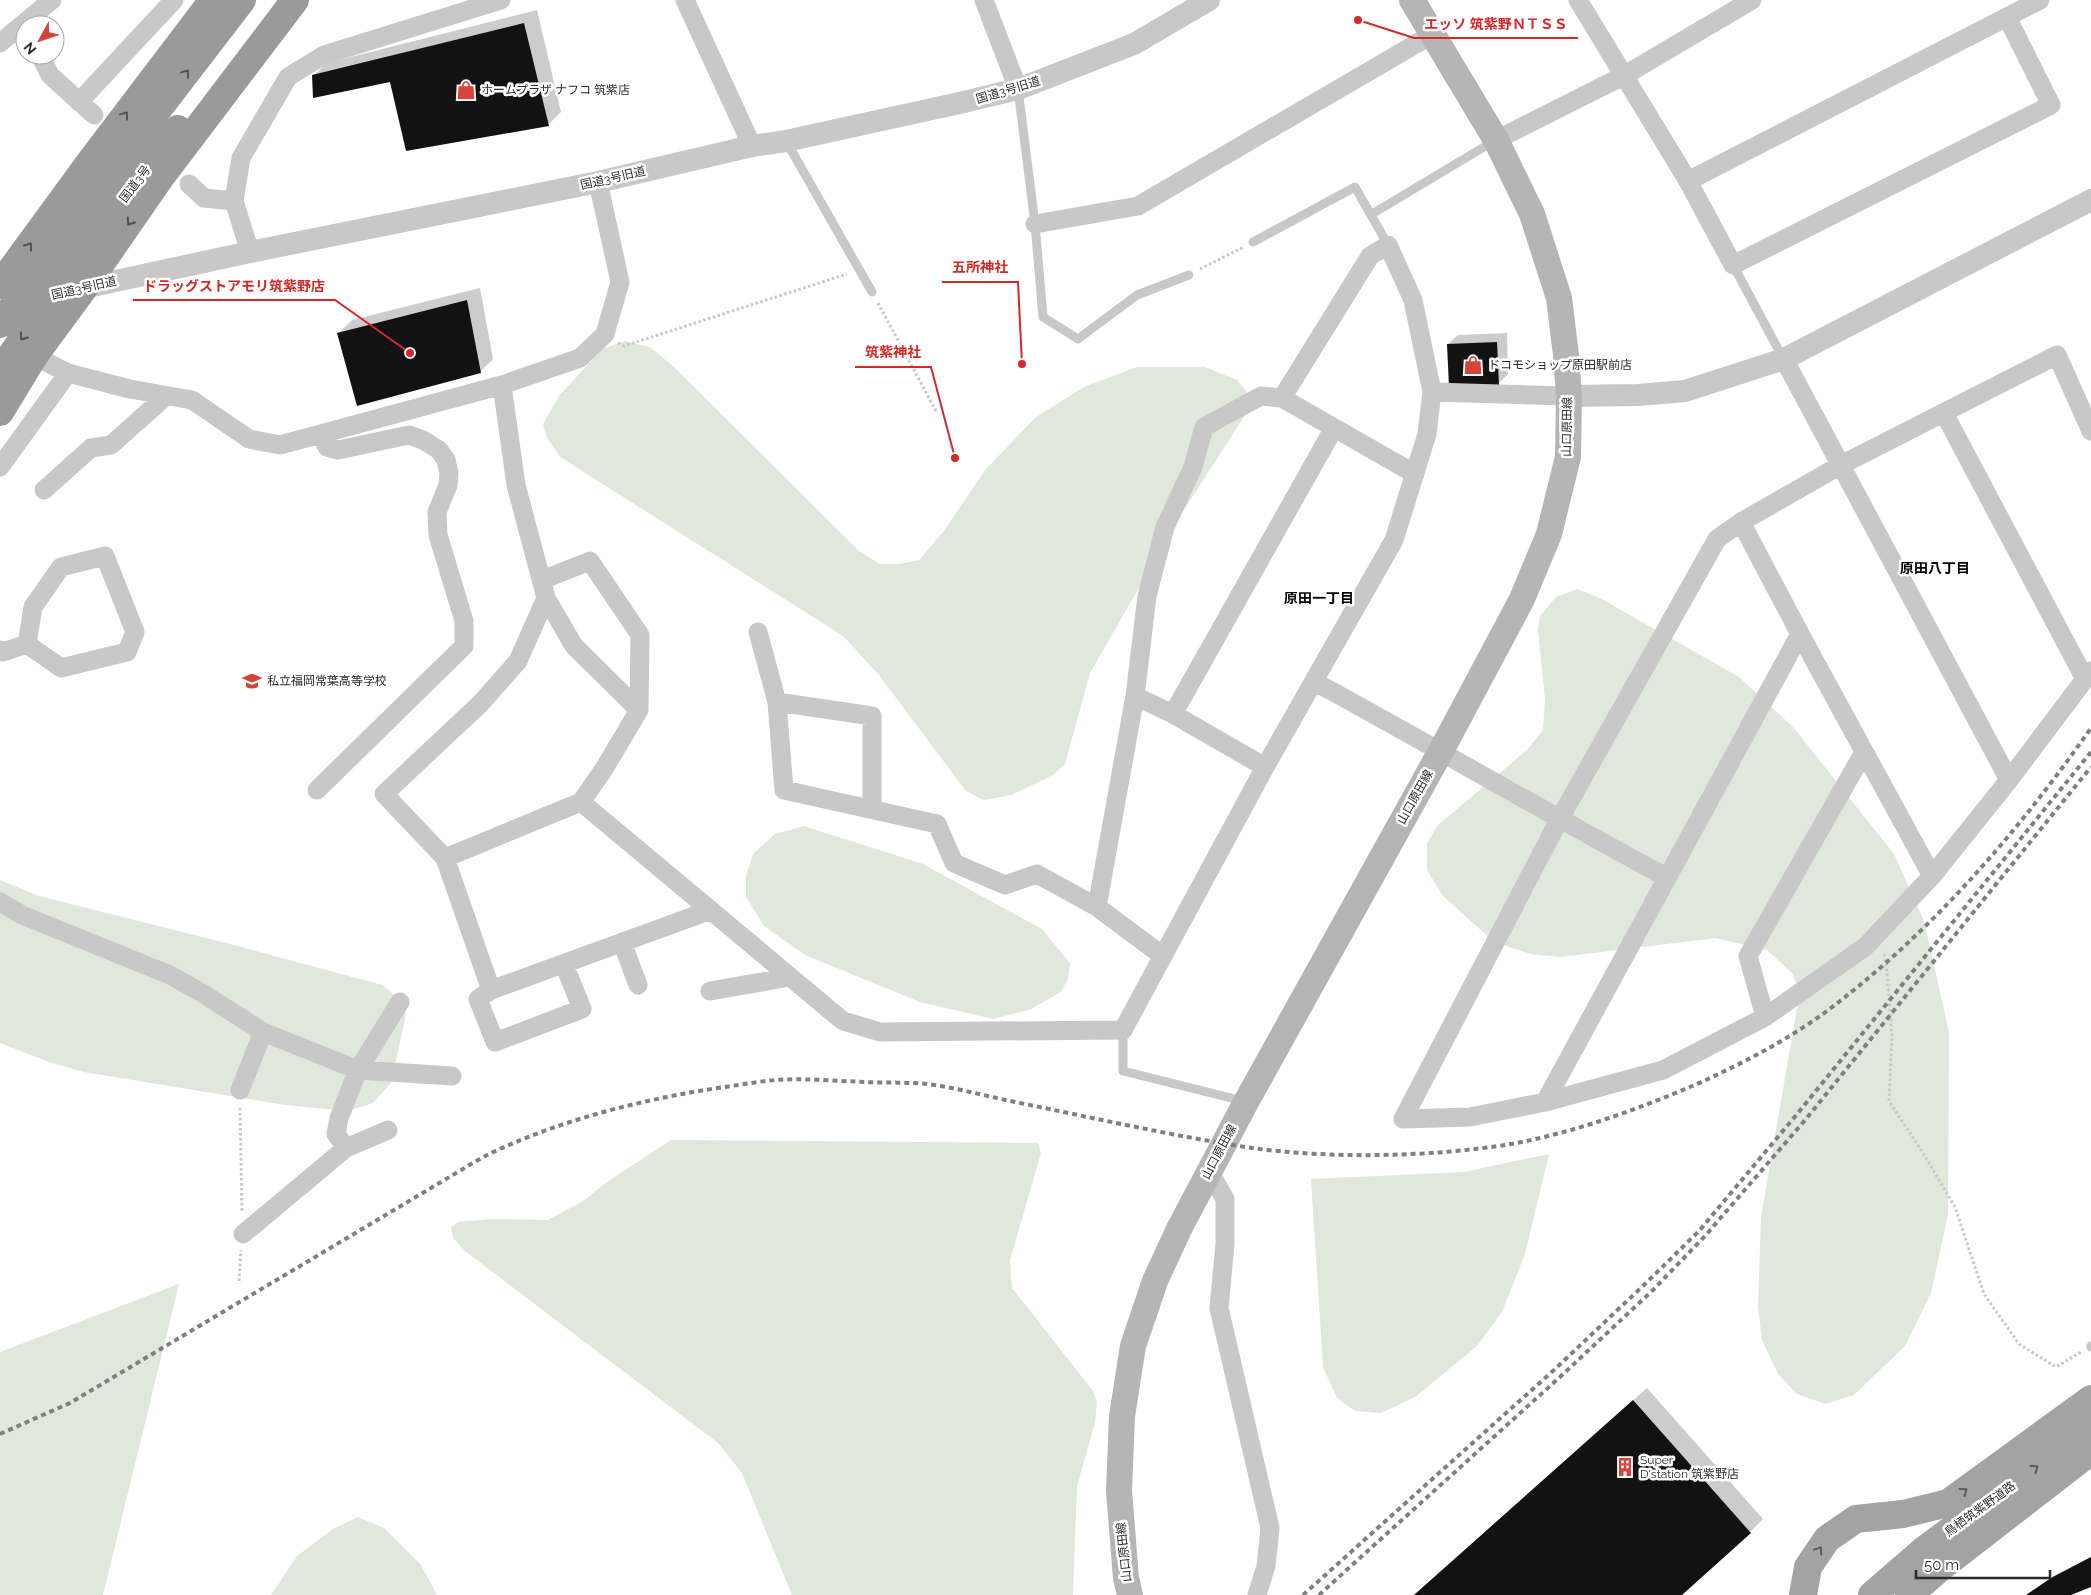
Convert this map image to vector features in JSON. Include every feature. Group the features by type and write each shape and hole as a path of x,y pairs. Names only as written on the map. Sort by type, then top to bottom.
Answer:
{"highway":[{"path":"0,285 90,162 213,0"},
{"name":"国道3号","path":"0,324 156,112 242,0"},
{"name":"国道3号","path":"0,372 68,272 275,0"},
{"path":"0,412 34,356 84,288 160,178 295,0"}],"main road":[{"name":"山口原田線","path":"1130,1595 1126,1578 1119,1491 1122,1416 1133,1346 1155,1281 1209,1171 1246,1102 1441,751 1522,598 1549,534 1568,457 1568,396 1559,298 1532,214 1496,140 1412,0"},
{"path":"1803,1595 1808,1567 1827,1539 1856,1519 1904,1514 1948,1503 2091,1400"},
{"name":"鳥栖筑紫野道路","path":"1872,1595 1924,1550 2091,1428"},
{"name":"鳥栖筑紫野道路","path":"1909,1595 1940,1568 2091,1451"}],"street":[{"path":"35,15 52,0"},
{"path":"79,102 174,0"},
{"path":"250,252 234,201 242,158 288,77 324,55 501,0"},
{"path":"685,0 717,74 752,146"},
{"path":"984,0 1018,89"},
{"name":"国道3号旧道","path":"0,309 84,288 250,252 598,182 752,146 786,141 1018,89 1134,44 1209,0"},
{"path":"1578,0 1688,181 1733,265 2051,105 2008,17"},
{"path":"1496,140 1625,75 1752,0"},
{"path":"1688,181 2040,0"},
{"path":"0,43 15,32"},
{"path":"1035,224 1138,206 1433,34"},
{"path":"45,65 50,75 94,115"},
{"path":"34,356 68,373 130,389 192,400 249,439 280,445 502,385 580,358 605,334 620,282 598,182"},
{"path":"189,184 204,198 234,201"},
{"path":"1432,392 1568,396 1638,395 1685,391 1784,359 2091,200"},
{"path":"581,802 843,1021 880,1032 1123,1030 1266,767 1394,540 1427,434 1432,392 1413,300 1388,245 1370,256 1282,398"},
{"path":"1944,413 2088,675 2009,780 1932,876 1865,947 1765,1017 1663,1070 1546,1102 1470,1117 1404,1119 1560,820 1717,539 1741,522 1839,466 2057,355 2091,431"},
{"path":"1784,359 1839,466 2009,780"},
{"path":"0,467 68,373"},
{"path":"502,385 516,486 546,598 574,646 639,710"},
{"path":"44,490 91,448 111,445 166,396"},
{"path":"1096,907 1135,696 1147,596 1165,527 1193,467 1204,427 1262,396 1282,398 1415,474"},
{"path":"1174,714 1334,428"},
{"path":"317,790 464,646 464,621 438,535 437,512 448,485 450,472 446,460 439,450 423,440 409,435 338,450 327,447 321,434"},
{"path":"1741,522 1932,876"},
{"path":"105,556 135,632 127,652 61,668 27,644 33,607 61,567 105,556"},
{"path":"445,858 581,802 604,769 639,710 640,635 590,561 542,580"},
{"path":"491,990 445,858 384,794 480,704 518,661 546,598"},
{"path":"758,632 777,702 784,790 937,824 954,863 1005,885 1037,874 1096,907 1163,956"},
{"path":"1546,1102 1666,877 1800,634"},
{"path":"0,650 3,652 27,644"},
{"path":"1315,682 1441,751 1560,820 1666,877"},
{"path":"1135,696 1174,714 1266,767"},
{"path":"777,702 872,716 872,809"},
{"path":"1765,1017 1748,956 1864,752"},
{"path":"0,902 22,915 170,975 202,992 263,1032 358,1070 452,1076"},
{"path":"564,964 582,1009 494,1042 478,999 491,990 710,910"},
{"path":"622,942 638,985"},
{"path":"710,991 790,976"},
{"path":"346,1148 336,1134 339,1118 358,1070 400,1002"},
{"path":"240,1090 263,1032"},
{"path":"242,1234 346,1148 388,1130"},
{"path":"1209,1171 1225,1200 1225,1244 1219,1308 1270,1528 1266,1566 1256,1595"}],"lane":[{"path":"1018,89 1035,224 1043,317 1078,338 1138,295 1189,275"},
{"path":"1372,214 1496,140"},
{"path":"786,141 872,292"},
{"path":"1253,242 1355,187 1388,245"},
{"path":"1733,265 1784,359"},
{"path":"1123,1030 1123,1071 1246,1102"}],"path":[{"path":"1189,275 1253,242"},
{"path":"605,334 624,346 860,270"},
{"path":"872,292 936,413"},
{"path":"1878,934 1886,962 1892,1036 1889,1101 1955,1207 1984,1294 2019,1344 2056,1367 2091,1347"},
{"path":"239,1281 242,1234 240,1090"}],"shaded area":[{"path":"625,341 650,347 674,367 859,551 880,564 900,564 919,560 944,531 985,470 1036,417 1084,387 1137,367 1205,367 1237,380 1246,391 1251,406 1182,513 1090,673 1065,764 1053,775 1012,795 983,800 966,791 879,675 843,636 560,457 547,438 543,424 559,396 602,349"},
{"path":"1577,589 1600,598 1739,677 1793,727 1894,854 1924,921 1949,1032 1948,1214 1931,1293 1905,1346 1854,1395 1825,1404 1797,1394 1778,1374 1762,1340 1758,1307 1761,1217 1800,991 1792,973 1767,950 1715,938 1561,957 1531,954 1494,942 1443,896 1427,870 1427,843 1438,825 1527,750 1543,730 1545,699 1538,630 1540,616 1556,597"},
{"path":"804,826 923,864 1042,929 1070,963 1068,979 1061,992 1031,1009 993,1019 920,1002 805,955 764,926 746,897 746,876 753,854 775,834"},
{"path":"0,880 39,896 234,945 382,985 397,997 406,1014 391,1083 373,1103 347,1111 285,1105 84,1072 49,1062 0,1043"},
{"path":"671,1140 1038,1143 1041,1153 1010,1260 1012,1288 1093,1391 1097,1402 1095,1423 1077,1486 1073,1595 792,1595 742,1473 718,1443 465,1251 453,1238 451,1227 458,1222 493,1219 548,1220 583,1201 607,1182"},
{"path":"1549,1154 1525,1254 1502,1312 1477,1346 1415,1397 1381,1413 1355,1411 1337,1398 1323,1367 1311,1179 1464,1172"},
{"path":"179,1284 103,1595 0,1595 0,1352"},
{"path":"358,1517 384,1528 421,1565 437,1595 271,1595 297,1556 333,1529"}],"building":[{"name":"ホームプラザ ナフコ 筑紫店","path":"524,23 549,126 406,151 390,82 313,98 312,75"},
{"path":"467,300 481,373 357,406 337,333"},
{"name":"ドコモショップ原田駅前店","path":"1497,342 1499,385 1449,387 1447,344"},
{"name":"Super D'station 筑紫野店","path":"1633,1400 1751,1533 1682,1595 1414,1595"},
{"path":"2091,1557 2091,1587 2071,1595 2026,1595 2051,1578"}],"railway":[{"path":"0,1434 70,1403 483,1157 573,1121 668,1097 776,1080 809,1079 928,1084 1222,1143 1283,1152 1348,1155 1448,1152 1511,1144 1557,1134 1602,1120 1690,1087 1758,1054 1807,1025 1862,984 1899,951 1968,882 2032,807 2091,728"},
{"path":"1303,1595 1554,1370 1699,1231 1798,1113 2091,752"},
{"path":"1319,1595 1560,1377 1652,1291 1705,1236 1806,1119 2091,767"}],"place":[{"name":"エッソ 筑紫野ＮＴＳＳ","path":"1358,20"},
{"name":"ホームプラザ ナフコ 筑紫店","path":"466,90"},
{"name":"ドラッグストアモリ筑紫野店","path":"410,353"},
{"name":"五所神社","path":"1022,364"},
{"name":"ドコモショップ原田駅前店","path":"1473,365"},
{"name":"筑紫神社","path":"955,458"},
{"name":"私立福岡常葉高等学校","path":"252,681"},
{"name":"Super D'station 筑紫野店","path":"1625,1467"}],"district":[{"name":"原田八丁目","path":"1935,568"},
{"name":"原田一丁目","path":"1319,598"}]}
